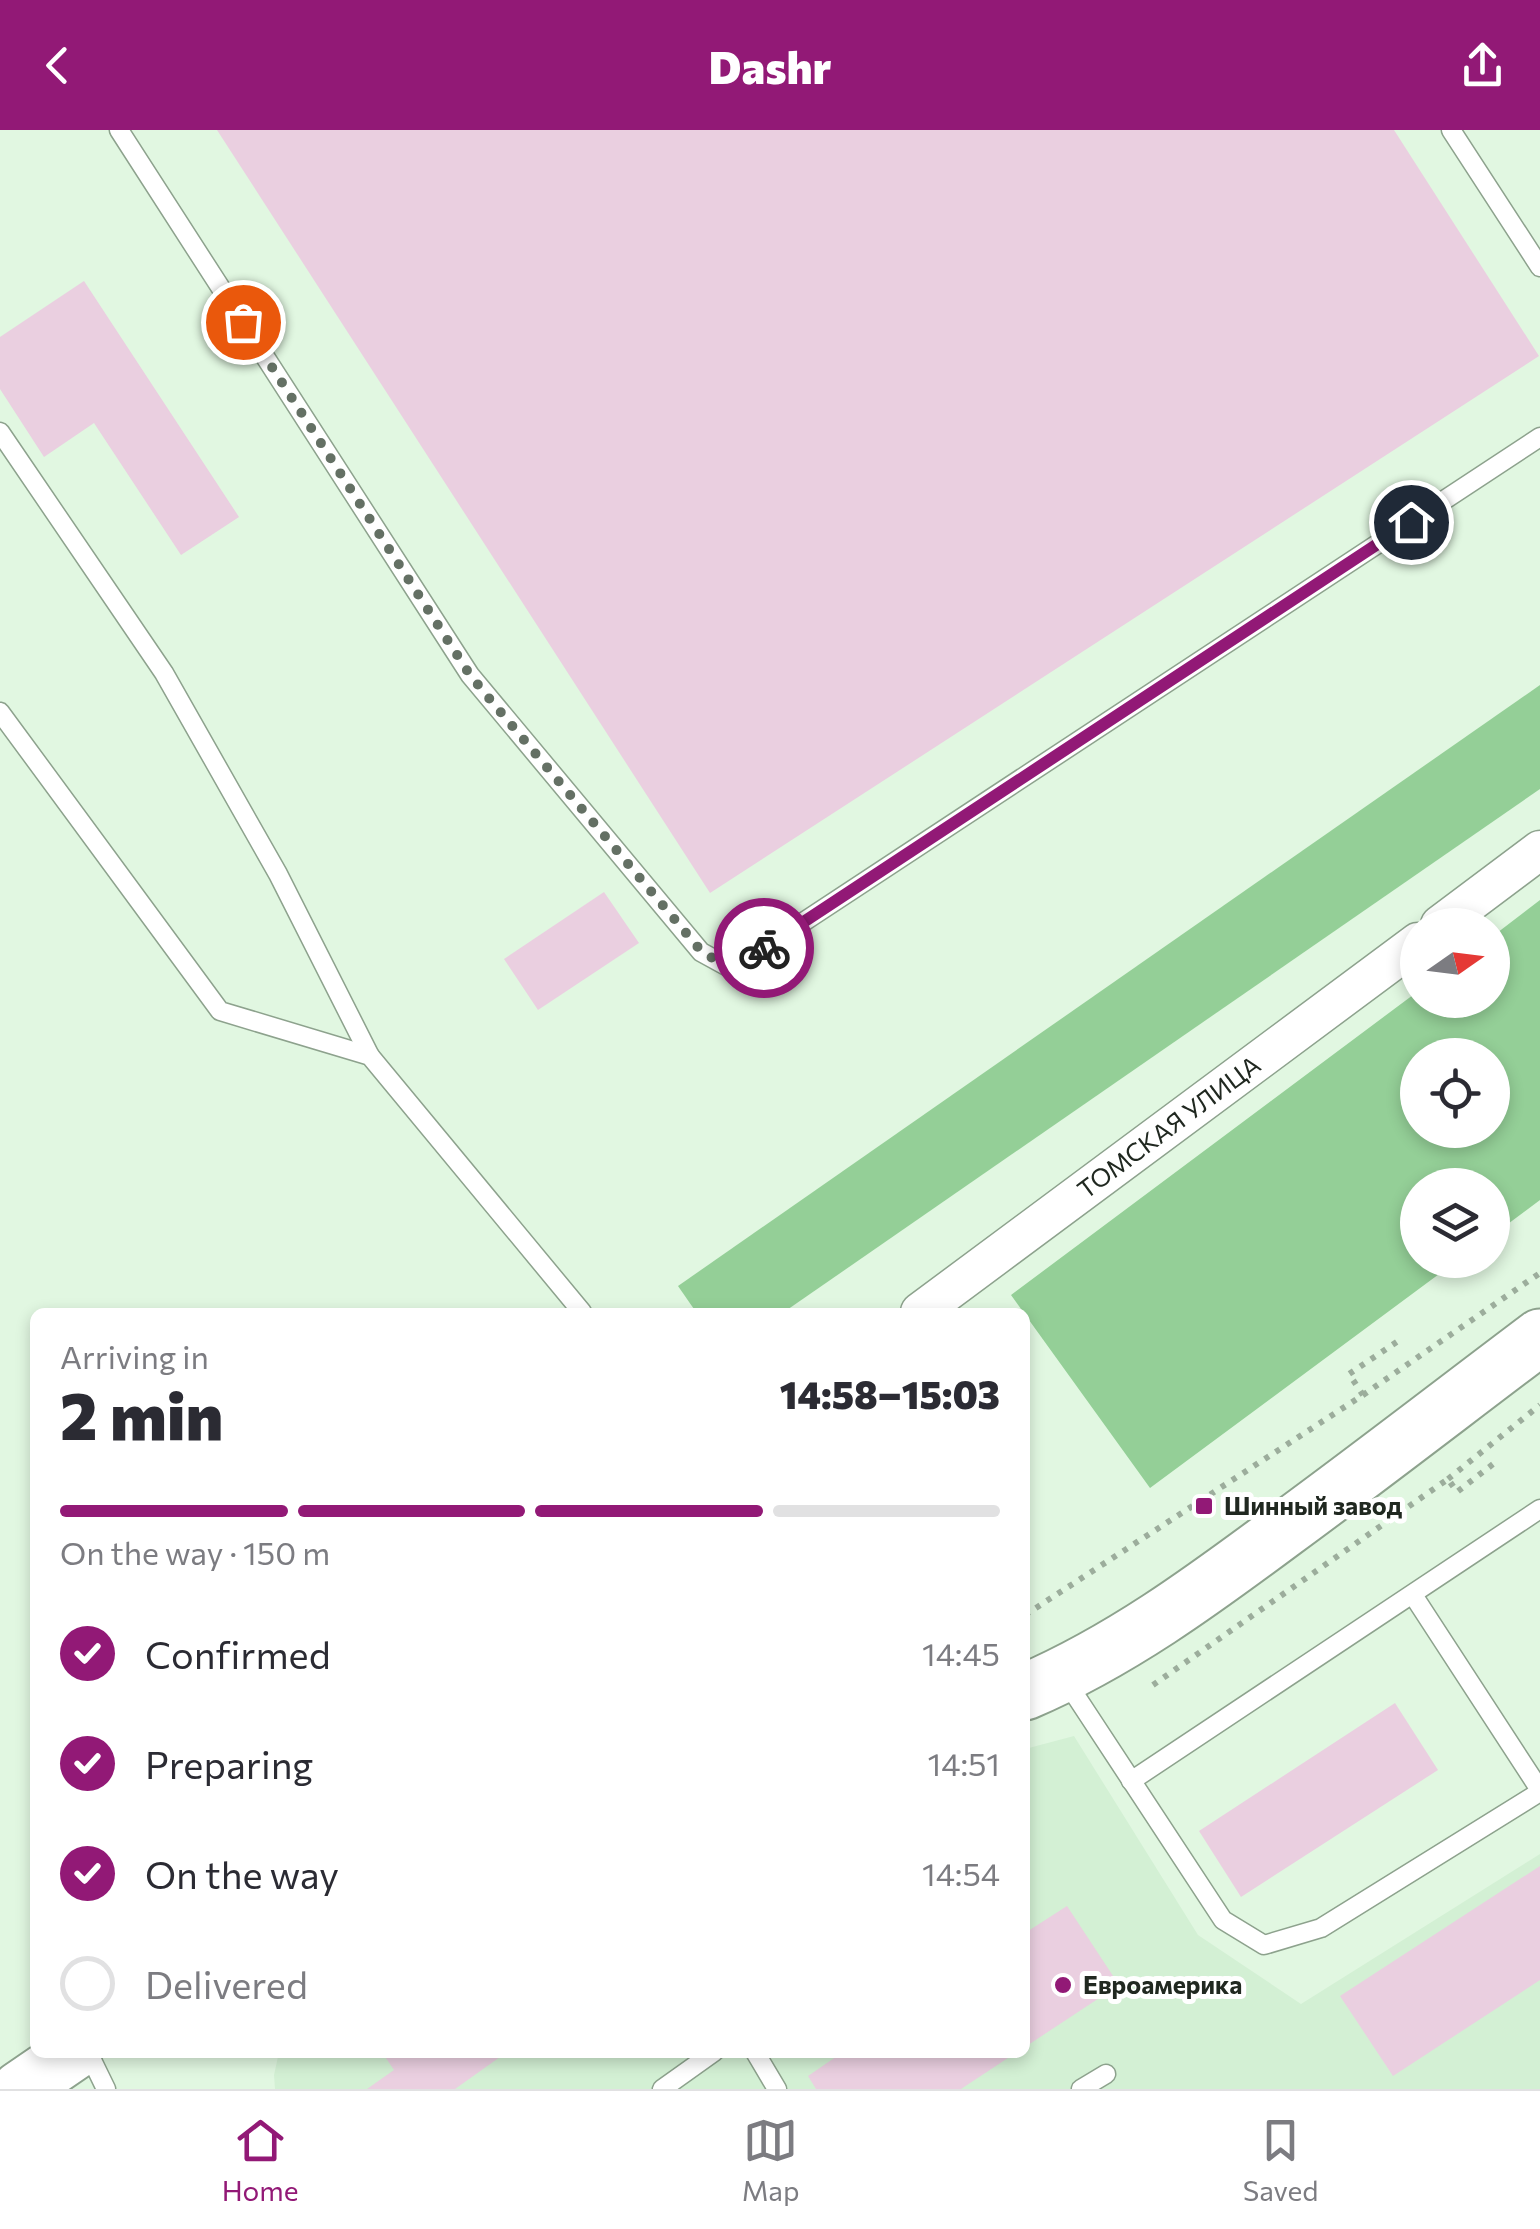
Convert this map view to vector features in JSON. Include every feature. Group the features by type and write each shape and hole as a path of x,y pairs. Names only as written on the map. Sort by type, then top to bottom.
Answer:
{"main road":[{"path":"1044,1684 1157,1620 1238,1564 1540,1337"},
{"path":"20,2089 65,2058"}],"street":[{"path":"1463,908 1540,850"},
{"name":"ТОМСКАЯ УЛИЦА","path":"925,1308 1400,955"}],"lane":[{"path":"119,130 470,675 702,952 732,969 1540,437"},
{"path":"1451,130 1540,266"},
{"path":"0,432 164,673 278,874 370,1056 579,1308"},
{"path":"0,712 220,1010 370,1056"},
{"path":"1131,1781 1540,1509"},
{"path":"1044,1684 1131,1781 1223,1920 1264,1945 1321,1928 1540,1791 1413,1595"},
{"path":"91,2058 106,2089"},
{"path":"662,2089 706,2058"},
{"path":"759,2058 777,2089"},
{"path":"1081,2089 1106,2074"}],"path":[{"path":"1030,1612 1362,1395 1540,1273"},
{"path":"1362,1395 1349,1374 1398,1341"},
{"path":"1153,1685 1448,1479 1540,1405"},
{"path":"1448,1479 1457,1492 1497,1461"}],"shaded area":[{"path":"1074,1736 1198,1935 1301,2004 1540,1854 1540,2089 275,2089 278,2058 1030,2058 1030,1748"}],"green space":[{"path":"1540,685 1540,789 790,1308 693,1308 678,1286"},
{"path":"1540,900 1540,1200 1510,1222 1510,1168 1400,1168 1400,1278 1434,1278 1150,1488 1030,1321 1030,1308 1020,1308 1011,1295 1400,1005 1400,1018 1510,1018 1510,923"}],"building":[{"path":"217,130 1394,130 1539,356 710,893"},
{"path":"84,281 239,517 181,555 94,423 44,457 0,389 0,337"},
{"path":"604,892 639,943 538,1010 504,959"},
{"path":"1395,1703 1438,1770 1241,1897 1199,1831"},
{"path":"1540,1866 1540,1980 1393,2076 1340,1996"},
{"path":"1067,1906 1119,1985 1030,2044 1030,1930"},
{"path":"386,2058 499,2058 455,2089 367,2089 394,2070"},
{"path":"834,2058 1008,2058 961,2089 816,2089 808,2076"}],"way so far":[{"path":"243,322 470,675 493,703 702,952 732,969 764,948"}],"place":[{"name":"Шинный завод","path":"1204,1506"},
{"name":"Евроамерика","path":"1063,1985"}],"route":[{"path":"764,948 1411,522"}]}
